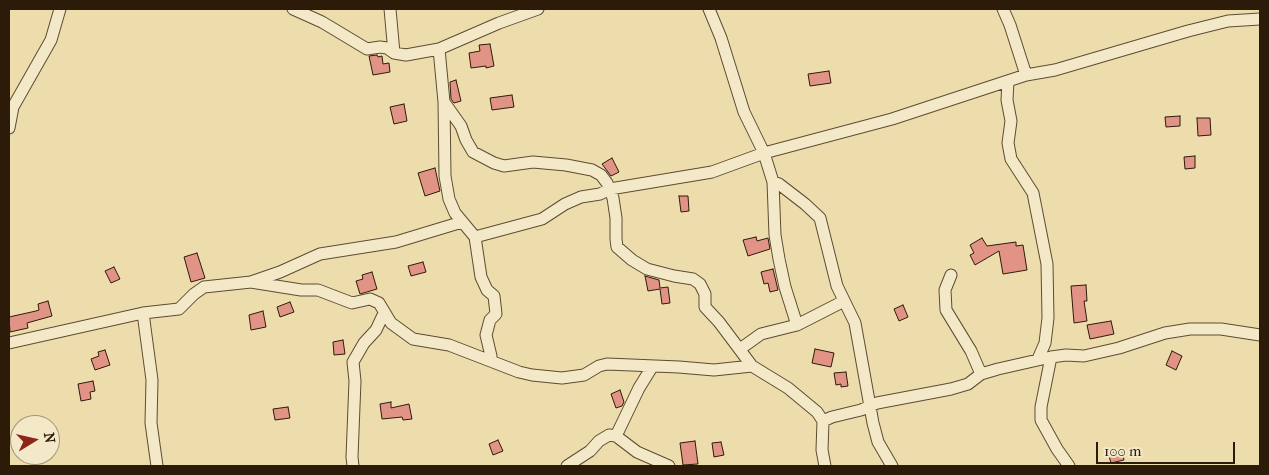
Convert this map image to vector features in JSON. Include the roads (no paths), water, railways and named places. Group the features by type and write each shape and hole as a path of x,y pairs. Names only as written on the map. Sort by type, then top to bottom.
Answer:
{"street":[{"path":"9,128 12,107 51,40 60,9"},
{"path":"293,9 322,22 366,49 380,47 394,53 406,55 439,49 498,23 538,9"},
{"path":"390,9 394,53"},
{"path":"709,9 721,38 744,112 764,153 773,182 776,243 785,286 797,325"},
{"path":"1003,9 1026,75"},
{"path":"475,237 542,219 565,204 581,197 600,194 610,189 712,172 764,153 892,118 1026,75 1056,70 1151,41 1228,21 1260,19"},
{"path":"439,49 444,102 445,176 448,199 455,213 475,237 481,276 487,290 494,296 496,314 490,320 486,335 490,360"},
{"path":"1008,81 1006,100 1011,121 1008,143 1011,159 1033,194 1046,264 1048,318 1045,343 1038,360"},
{"path":"444,102 461,126 473,152 483,158 504,166 533,162 580,166 601,175 610,189 616,209 616,239 618,247 632,260 647,269 693,279 700,284 705,294 705,307 719,322 752,366 788,388 817,412 823,421 822,450 825,466"},
{"path":"773,182 779,184 820,218 837,286 855,322 878,442 892,466"},
{"path":"9,343 143,313 179,309 204,287 251,282 280,272 320,254 396,242 462,222"},
{"path":"951,275 945,290 946,310 971,351 981,374"},
{"path":"251,282 301,290 318,290 352,303 370,299 379,303 390,323 413,339 449,345 519,372 532,375 562,378 584,375 599,366 607,364 714,370 752,366"},
{"path":"740,349 761,334 797,325 844,301"},
{"path":"143,313 152,380 151,423 156,466"},
{"path":"353,466 355,390 353,362 364,343 376,330 384,313"},
{"path":"823,421 861,410 877,403 968,384 981,374 1051,357 1066,355 1084,356 1119,348 1165,333 1190,328 1221,329 1260,335"},
{"path":"1051,357 1041,407 1041,420 1069,466"},
{"path":"616,436 639,388 652,367"},
{"path":"567,466 590,451 599,441 609,436 616,436 637,452 670,466"}]}
